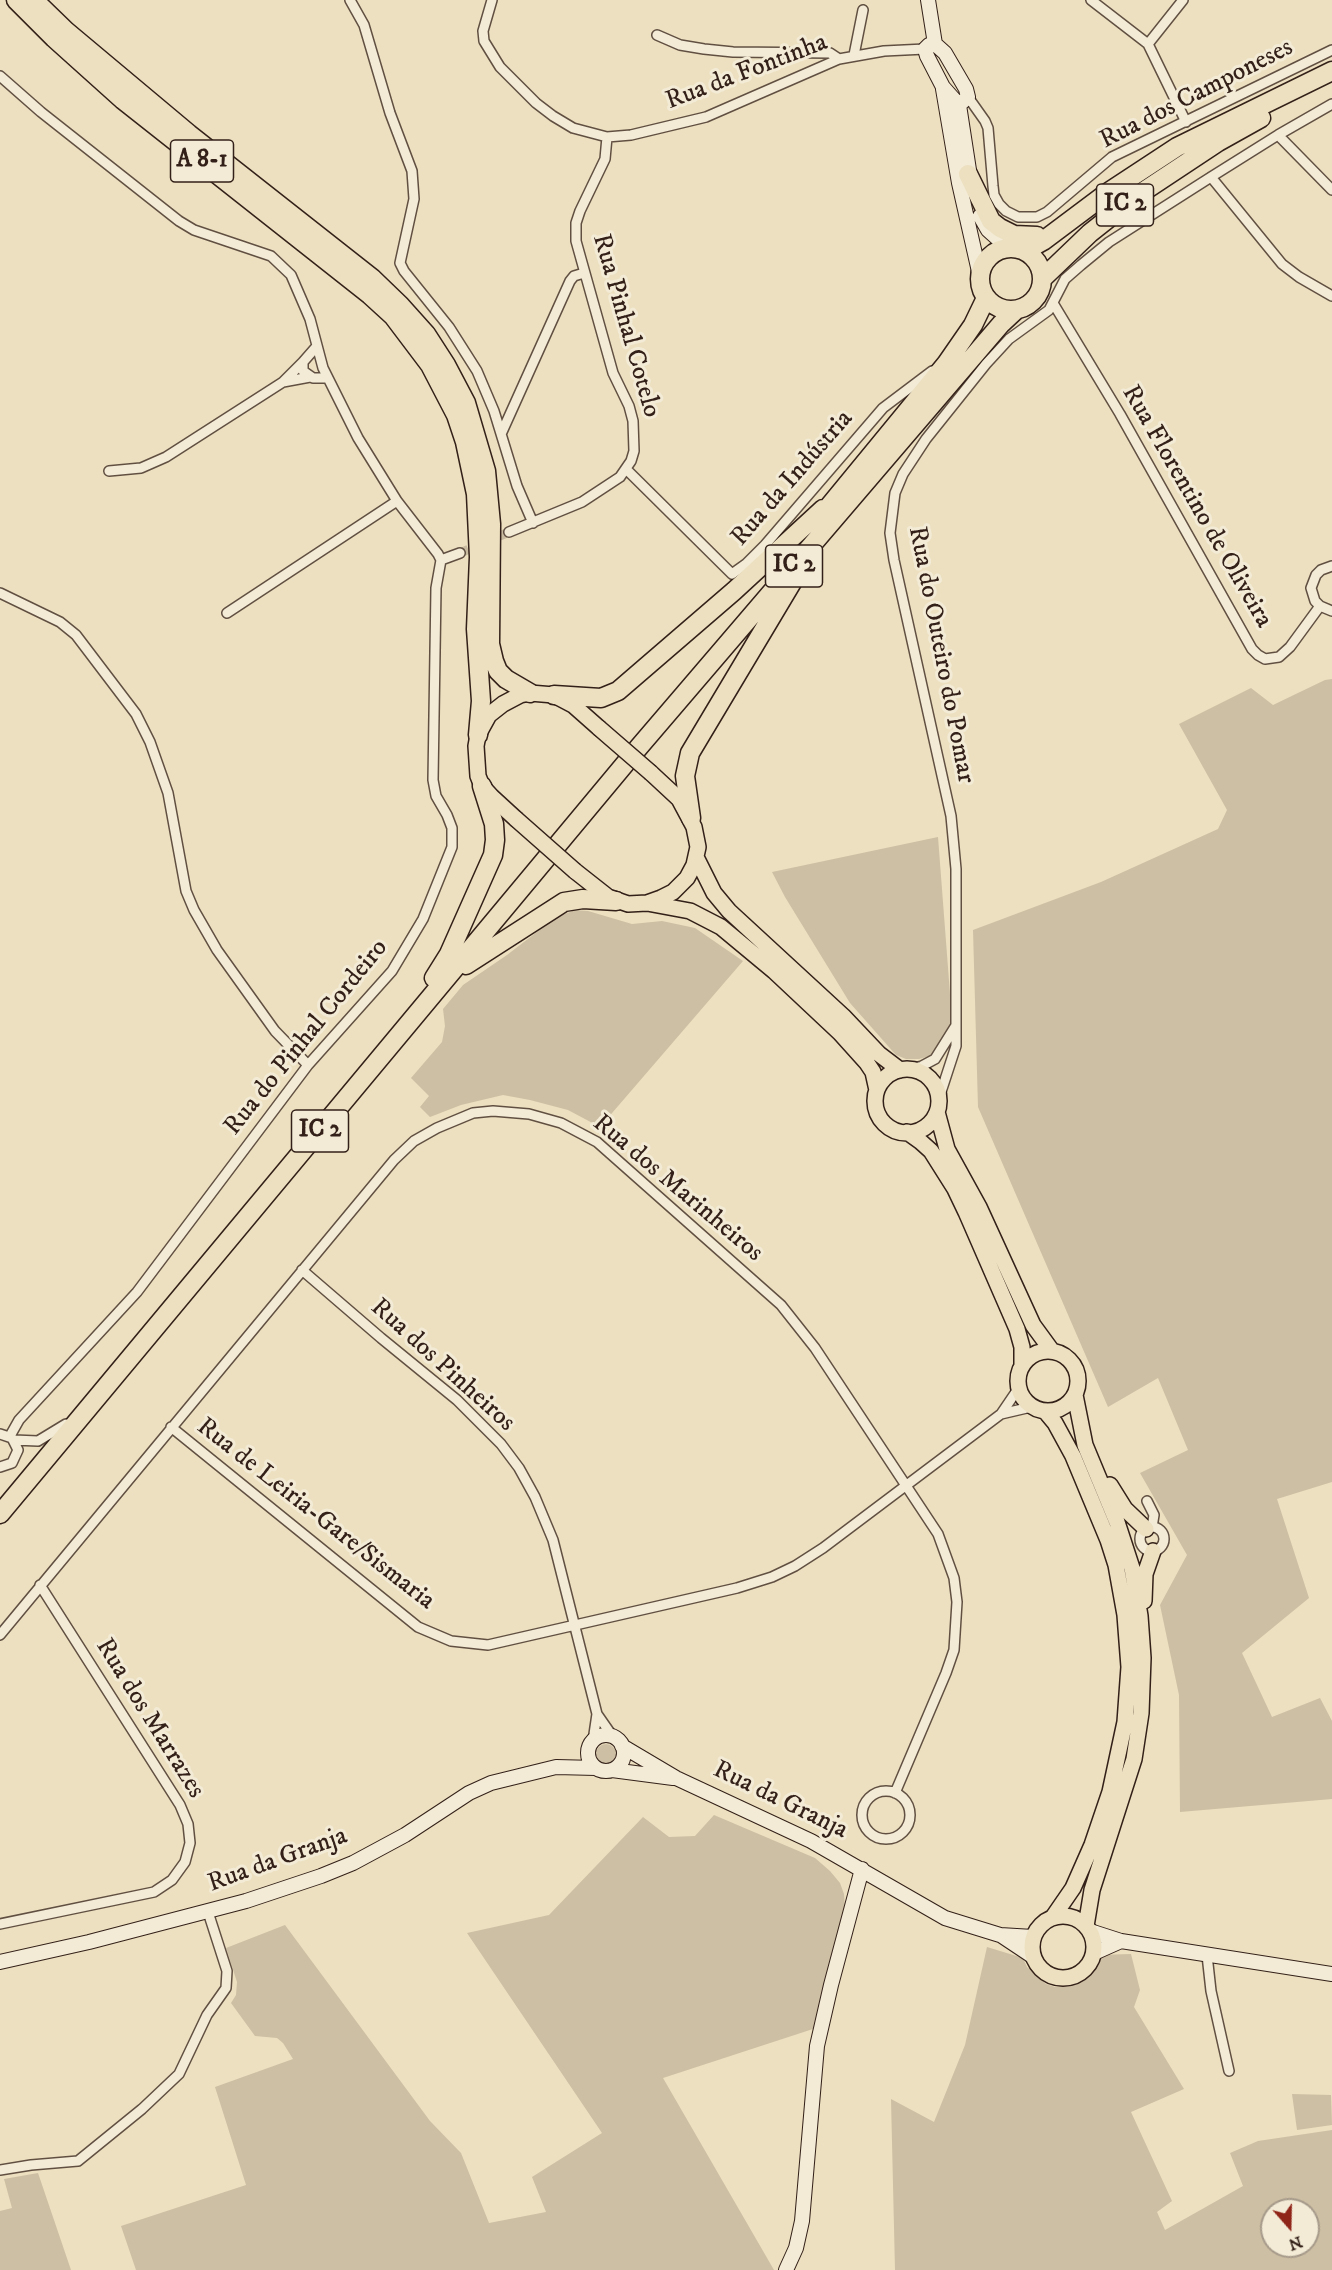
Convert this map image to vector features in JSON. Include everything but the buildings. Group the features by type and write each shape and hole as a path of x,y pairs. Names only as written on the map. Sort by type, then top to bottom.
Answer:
{"highway":[{"name":"A 8-1","path":"16,0 54,38 123,100 370,295 393,316 430,365 456,415 465,442 476,494 479,557 476,629 481,701 478,735"},
{"name":"A 8-1","path":"34,0 66,31 189,134 372,278 426,333 466,403 486,471 491,524 490,644 494,661 498,671 506,680 530,693"},
{"path":"44,0 59,17 66,31"},
{"name":"IC 2","path":"980,276 982,266 988,257 997,251 1016,249 1057,232 1107,193 1177,147 1332,71"},
{"name":"IC 2","path":"0,1514 639,747 1001,324 1016,310 1032,303 1041,288 1042,279 1090,233 1157,181 1218,142 1332,82"},
{"path":"968,174 991,221 1000,228 1024,237 1057,232"},
{"path":"1016,249 1038,262 1042,279"},
{"path":"980,276 982,291 986,298 999,308 1016,310"},
{"name":"IC 2","path":"0,1502 618,764 839,493 880,447 946,364 973,325 986,298"},
{"path":"691,818 685,776 687,761 694,744 795,578 873,480 884,461"},
{"path":"554,695 601,698 618,691 734,591 839,493"},
{"path":"423,996 449,954 493,855 494,824 482,786"},
{"path":"445,980 481,954 564,902 583,899 616,901"}],"main road":[{"path":"928,0 930,46 927,56 943,87 959,183 980,276"},
{"path":"930,46 945,53 959,75 964,101 968,174 983,222 988,230 1016,249"},
{"path":"943,87 964,101"},
{"path":"647,903 673,892 691,873 696,857 697,836 691,818 678,799 651,773 573,705 554,695 530,693 511,698 496,709 483,724 478,735 475,755 482,786 516,819 599,891 616,901 628,904 647,903 690,911 721,927 774,972 840,1034 867,1063 873,1072 877,1090 876,1105 881,1119 892,1129 907,1132 931,1151 955,1189 1017,1329 1022,1347 1018,1389 1023,1399 1055,1424 1073,1456 1108,1540 1124,1605 1129,1667 1125,1722 1110,1792 1092,1845 1073,1888 1053,1917 1041,1925 1033,1937 1032,1956"},
{"path":"696,857 714,893 729,911 843,1016 879,1054 905,1069 922,1073 931,1079 936,1088 947,1149 980,1207 1033,1325 1052,1351"},
{"path":"877,1090 888,1075 905,1069"},
{"path":"907,1132 925,1127 938,1105"},
{"path":"1022,1364 1032,1354 1046,1350 1068,1359 1075,1366 1078,1376 1075,1395 1059,1409 1038,1409"},
{"path":"1075,1395 1085,1445 1128,1554 1138,1599 1143,1640"},
{"path":"1090,1458 1125,1509 1149,1528"},
{"path":"1000,1935 1032,1956 1040,1969 1053,1977 1068,1978 1082,1972 1092,1960 1094,1942 1088,1929 1092,1890 1134,1759 1141,1713 1145,1574 1153,1551"},
{"path":"603,1736 617,1742 623,1757 617,1767 607,1771 596,1768 590,1762 591,1745 603,1736"},
{"name":"Rua da Granja","path":"617,1742 676,1778 811,1841 934,1912 967,1926 1000,1935"},
{"name":"Rua da Granja","path":"556,1767 591,1745"},
{"name":"Rua da Granja","path":"0,1962 208,1912 287,1888 353,1863 405,1835 469,1794 491,1783 556,1767 596,1768"},
{"name":"Rua da Granja","path":"612,1770 676,1778"},
{"path":"786,2270 796,2248 802,2221 817,2046 862,1869"},
{"path":"1053,1917 1071,1917 1088,1929 1121,1941 1332,1974"},
{"path":"1000,1935 1033,1937"},
{"path":"1094,1953 1121,1941"}],"street":[{"path":"350,0 364,25 390,113 412,171 414,199 400,263 468,356 490,400 502,432 517,486 533,523"},
{"name":"Rua da Fontinha","path":"492,0 483,31 484,41 500,67 536,103 553,116 573,128 607,136 639,134 706,117 839,59 854,55 930,46"},
{"path":"1091,0 1148,44 1186,122"},
{"path":"1148,44 1183,0"},
{"path":"854,55 863,10"},
{"path":"657,35 680,45 704,49 733,52 831,53 839,59"},
{"name":"Rua dos Camponeses","path":"964,101 985,121 988,128 994,195 1006,211 1018,217 1037,217 1047,212 1112,157 1332,50"},
{"path":"0,76 41,112 179,221 194,230 271,256 280,263 291,275 301,296 328,378 358,438 397,501 441,560 460,553"},
{"name":"Rua do Outeiro do Pomar","path":"938,1105 956,1046 957,881 951,816 894,560 890,534 895,493 903,474 926,440 997,351 1048,310 1065,279 1109,242 1210,177 1332,104"},
{"path":"1278,135 1332,190"},
{"name":"Rua Pinhal Cotelo","path":"607,136 605,159 576,223 576,240 613,373 629,406 633,421 634,451 626,469"},
{"path":"1210,177 1282,264 1332,296"},
{"path":"502,432 570,281 574,276 584,273"},
{"name":"Rua Florentino de Oliveira","path":"1053,303 1120,414 1252,649 1265,659 1279,657 1290,647 1320,606"},
{"path":"109,471 141,468 166,457 283,382 317,346"},
{"path":"303,362 303,370 310,377"},
{"name":"Rua da Indústria","path":"626,469 732,574 765,545 883,408 931,371 946,364"},
{"path":"283,382 310,377 328,378"},
{"path":"509,532 582,502 620,477 626,469"},
{"path":"227,613 397,501"},
{"name":"Rua do Pinhal Cordeiro","path":"6,1434 137,1292 308,1065 392,971 423,919 452,847 452,828 436,796 433,780 436,588 441,560"},
{"path":"1332,566 1320,570 1312,581 1312,595 1320,606 1332,611"},
{"path":"0,593 60,622 76,635 136,714 150,742 168,793 186,891 194,910 217,950 275,1031 308,1065"},
{"path":"905,1069 922,1066 935,1059 956,1025"},
{"name":"Rua dos Marinheiros","path":"171,1427 394,1160 414,1141 436,1128 473,1113 493,1111 529,1114 561,1123 597,1142 781,1305 815,1348 938,1534 954,1578 957,1624 954,1650 895,1793"},
{"name":"Rua dos Pinheiros","path":"302,1270 457,1400 501,1444 519,1468 553,1540 597,1714 617,1742"},
{"path":"1001,1414 1018,1389"},
{"path":"1001,1414 1038,1409"},
{"name":"Rua de Leiria-Gare/Sismaria","path":"171,1427 418,1627 451,1641 488,1645 737,1588 772,1577 795,1566 823,1548 1001,1414"},
{"path":"6,1434 38,1441 66,1424"},
{"path":"0,1635 171,1427"},
{"path":"0,1476 4,1466 17,1455 17,1445 6,1434"},
{"path":"1147,1501 1154,1515 1149,1528 1141,1535 1140,1543 1145,1549 1153,1551 1160,1548 1164,1541 1162,1533 1149,1528"},
{"name":"Rua dos Marrazes","path":"0,1924 154,1892 172,1880 185,1862 190,1843 188,1824 180,1805 40,1585"},
{"name":"Rua dos Pinheiros","path":"591,1745 597,1714"},
{"path":"879,1792 895,1793 907,1803 908,1825 898,1836 890,1839 876,1837 864,1826 863,1809 866,1802 879,1792"},
{"path":"0,2170 78,2161 142,2109 179,2074 207,2015 226,1988 227,1971 208,1912"},
{"path":"1207,1955 1211,1991 1229,2071"}],"shaded area":[{"path":"1332,679 1332,1482 1277,1499 1309,1598 1242,1653 1272,1717 1320,1698 1332,1721 1332,1799 1180,1812 1179,1695 1160,1605 1187,1555 1140,1473 1188,1450 1158,1378 1108,1407 978,1107 973,930 1101,882 1218,829 1227,810 1179,724 1251,688 1273,705 1325,680"},
{"path":"938,837 952,1020 947,1037 933,1055 919,1059 906,1059 896,1055 850,1003 772,872"},
{"path":"575,910 588,911 632,924 662,921 695,928 743,961 600,1127 568,1110 503,1095 461,1105 430,1117 420,1107 429,1096 411,1078 442,1042 445,1026 443,1009 463,985 546,925"},
{"path":"606,1744 613,1747 616,1754 613,1761 606,1764 599,1761 596,1754 599,1747"},
{"path":"714,1815 815,1858 840,1883 844,1894 845,1908 816,2028 663,2078 774,2270 136,2270 121,2226 246,2185 215,2087 293,2059 277,2038 255,2036 231,2003 236,1995 237,1982 226,1948 285,1925 430,2121 461,2153 489,2223 546,2212 532,2177 602,2133 467,1933 549,1915 643,1817 669,1837 695,1836"},
{"path":"987,1947 1023,1958 1027,1967 1046,1984 1055,1987 1073,1984 1087,1976 1099,1955 1131,1954 1140,1990 1134,2007 1184,2089 1131,2112 1172,2201 1157,2212 1165,2230 1243,2186 1230,2153 1258,2141 1332,2130 1332,2270 895,2270 891,2099 934,2122 965,2045"},
{"path":"1292,2094 1331,2095 1332,2125 1297,2130"},
{"path":"38,2173 71,2270 0,2270 0,2211 12,2208 4,2179"}],"tunnel":[{"path":"460,553 509,532"}]}
